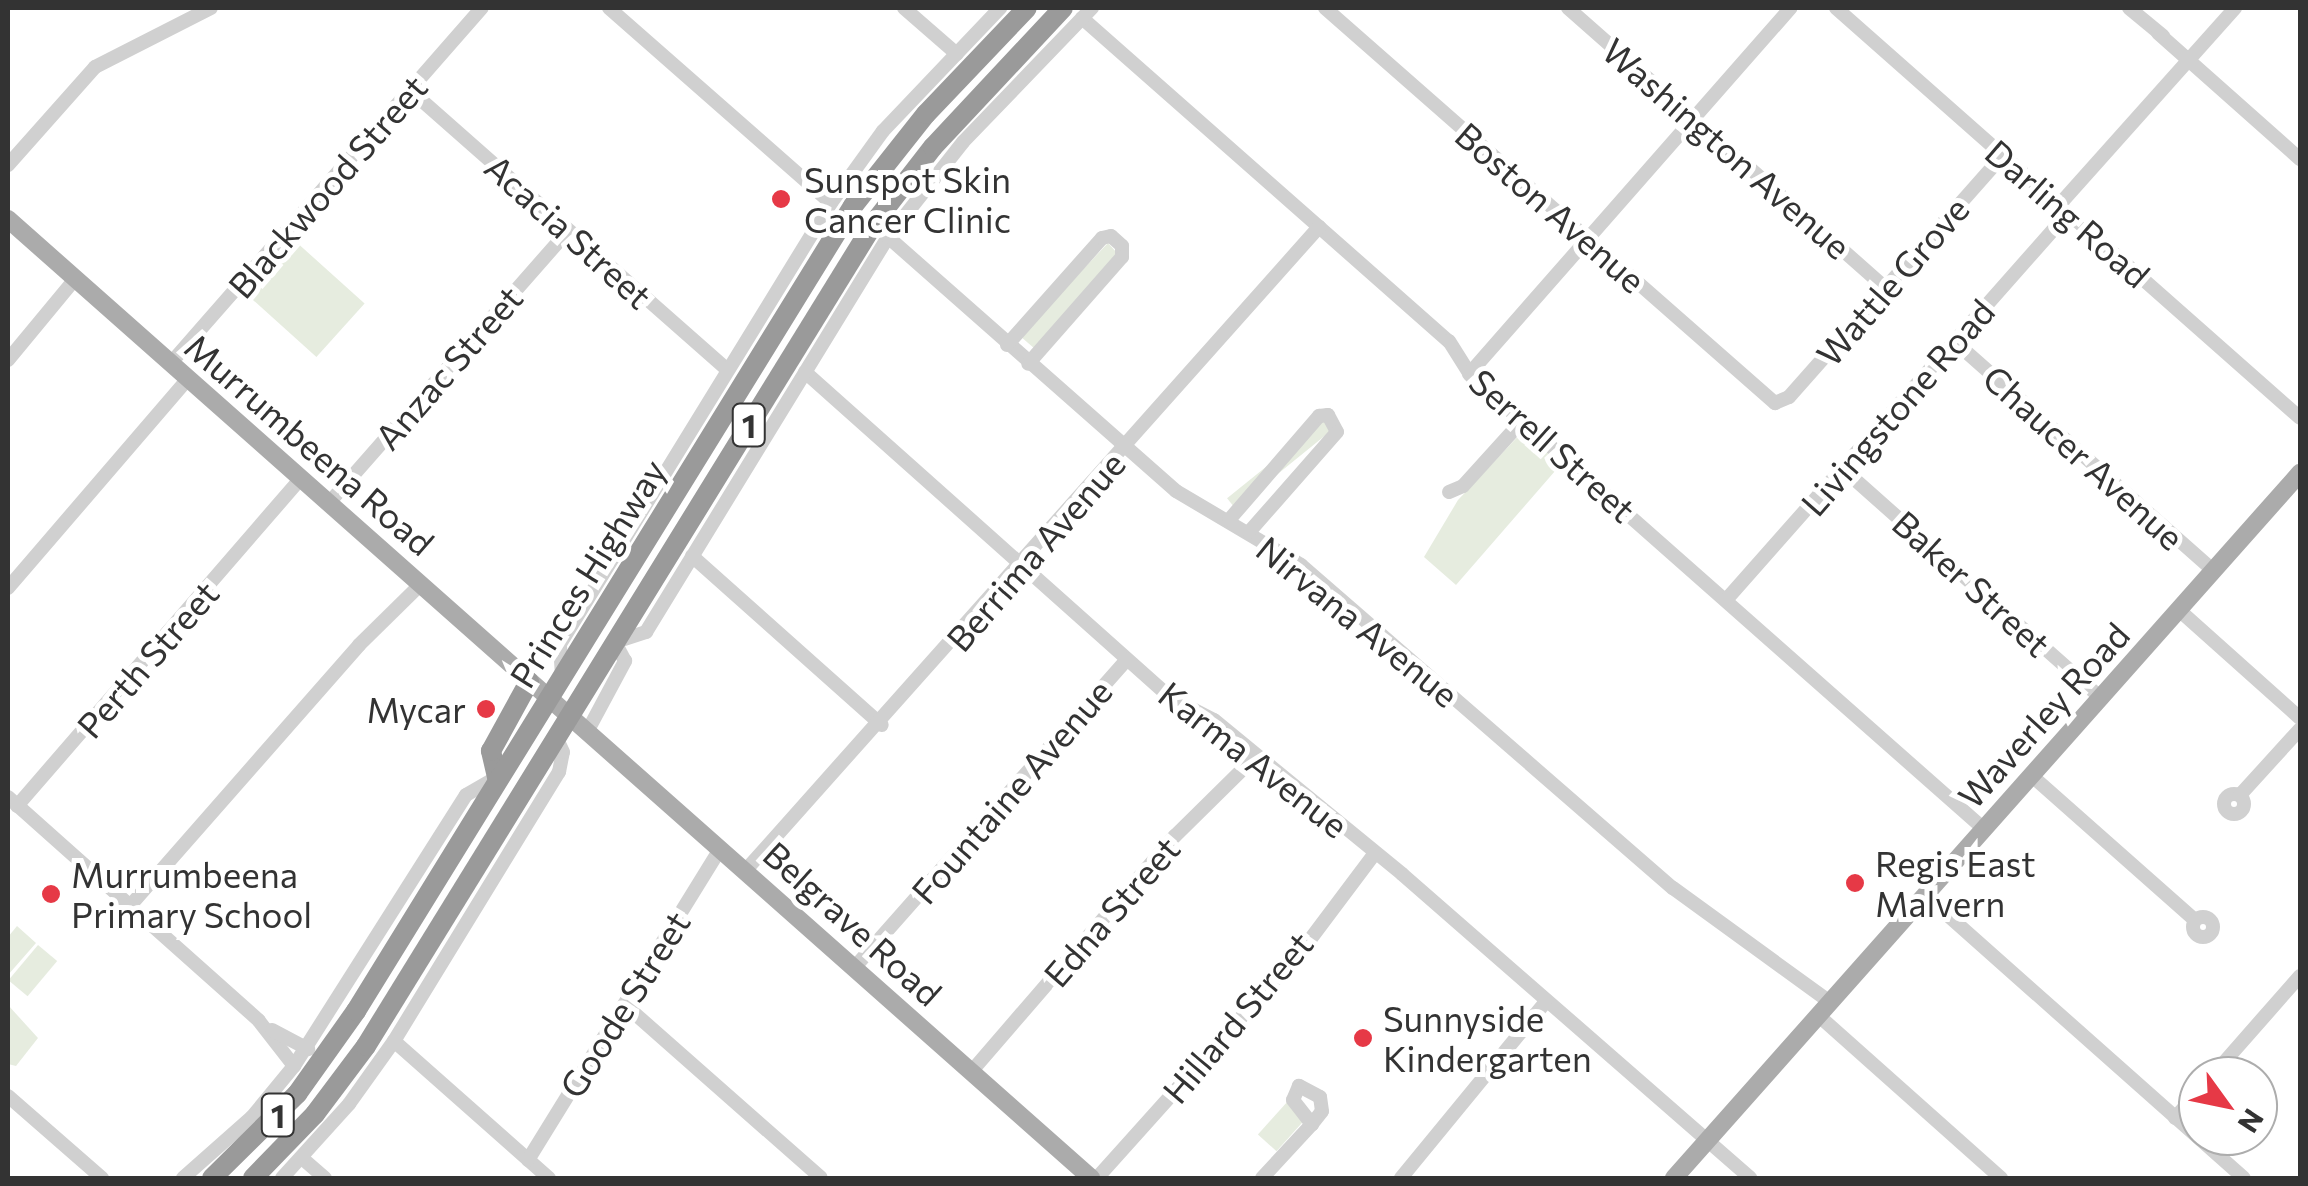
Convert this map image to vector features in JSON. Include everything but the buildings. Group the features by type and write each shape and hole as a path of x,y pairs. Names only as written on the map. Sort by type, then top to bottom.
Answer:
{"highway":[{"name":"Princes Highway","path":"212,1178 309,1078 389,939 562,675 641,530 892,154 1027,8"},
{"name":"Princes Highway","path":"253,1178 334,1091 428,964 557,739 579,725 615,642 828,294 926,155 1079,11"},
{"path":"806,279 828,294"},
{"path":"498,777 491,751 529,682"}],"main road":[{"name":"Murrumbeena Road","path":"8,220 579,725"},
{"name":"Waverley Road","path":"1674,1178 2300,474"},
{"name":"Belgrave Road","path":"579,725 1094,1178"}],"street":[{"path":"8,166 95,67 212,8"},
{"name":"Blackwood Street","path":"170,364 482,8"},
{"path":"609,8 831,203"},
{"path":"904,8 956,54"},
{"path":"641,530 727,370 831,203 883,131 1000,8"},
{"name":"Boston Avenue","path":"1325,8 1780,404"},
{"name":"Washington Avenue","path":"1568,8 1886,288"},
{"path":"1469,374 1791,8"},
{"name":"Darling Road","path":"1836,8 2300,418"},
{"path":"2130,8 2300,159"},
{"name":"Livingstone Road","path":"1726,600 1955,342 2234,8"},
{"path":"615,642 646,632 888,238 964,142 1079,11"},
{"name":"Serrell Street","path":"1079,11 1449,341 1469,374 1984,829"},
{"name":"Acacia Street","path":"411,91 727,370"},
{"name":"Wattle Grove","path":"1780,404 2003,156"},
{"name":"Berrima Avenue","path":"745,871 882,725 1319,227"},
{"name":"Anzac Street","path":"328,504 568,230"},
{"path":"1007,345 1102,238 1111,236 1122,246 1122,258 1028,364"},
{"name":"Nirvana Avenue","path":"888,238 1176,490 1300,565 1673,888 1825,1009 2001,1178"},
{"path":"8,360 78,282"},
{"name":"Chaucer Avenue","path":"1955,342 2214,571"},
{"name":"Karma Avenue","path":"805,372 1127,658 1375,853 1750,1178"},
{"path":"8,588 191,382"},
{"path":"1229,520 1319,416 1328,416 1337,432 1249,532"},
{"path":"1449,492 1464,486 1522,420"},
{"name":"Baker Street","path":"1842,469 2101,698"},
{"name":"Perth Street","path":"12,802 304,482"},
{"path":"692,556 882,725"},
{"path":"128,906 417,581"},
{"path":"2180,610 2300,718"},
{"name":"Fountaine Avenue","path":"854,968 1127,658"},
{"path":"2240,796 2300,729"},
{"name":"Edna Street","path":"971,1072 1175,836 1256,756"},
{"path":"2032,776 2196,920"},
{"path":"12,802 259,1021 294,1066"},
{"name":"Goode Street","path":"528,1160 720,849"},
{"name":"Hillard Street","path":"1094,1178 1299,953 1375,853"},
{"path":"1925,895 2244,1178"},
{"path":"183,1178 245,1124 308,1049 389,939 428,964 394,1041 303,1159 282,1178"},
{"path":"2232,1056 2295,994 2300,976"},
{"path":"1401,1178 1545,1003"},
{"path":"625,1005 821,1178"},
{"path":"259,1021 308,1049"},
{"path":"394,1041 549,1178"},
{"path":"8,1096 102,1178"},
{"path":"1262,1178 1312,1124"},
{"path":"303,1159 325,1178"}],"shaded area":[{"path":"294,240 365,304 316,357 246,294"},
{"path":"1108,243 1117,253 1035,349 1020,336"},
{"path":"1325,419 1333,429 1235,508 1227,498"},
{"path":"1525,429 1562,463 1456,585 1424,557 1458,500"},
{"path":"17,926 36,943 8,975 8,937"},
{"path":"38,945 57,961 28,996 8,980"},
{"path":"8,1005 38,1038 16,1066 8,1064"},
{"path":"1288,1101 1307,1118 1276,1151 1258,1134"}],"place":[{"name":"Sunspot Skin Cancer Clinic","path":"781,199"},
{"name":"Mycar","path":"486,709"},
{"name":"Regis East Malvern","path":"1855,883"},
{"name":"Murrumbeena Primary School","path":"51,894"},
{"name":"Sunnyside Kindergarten","path":"1363,1038"}]}
